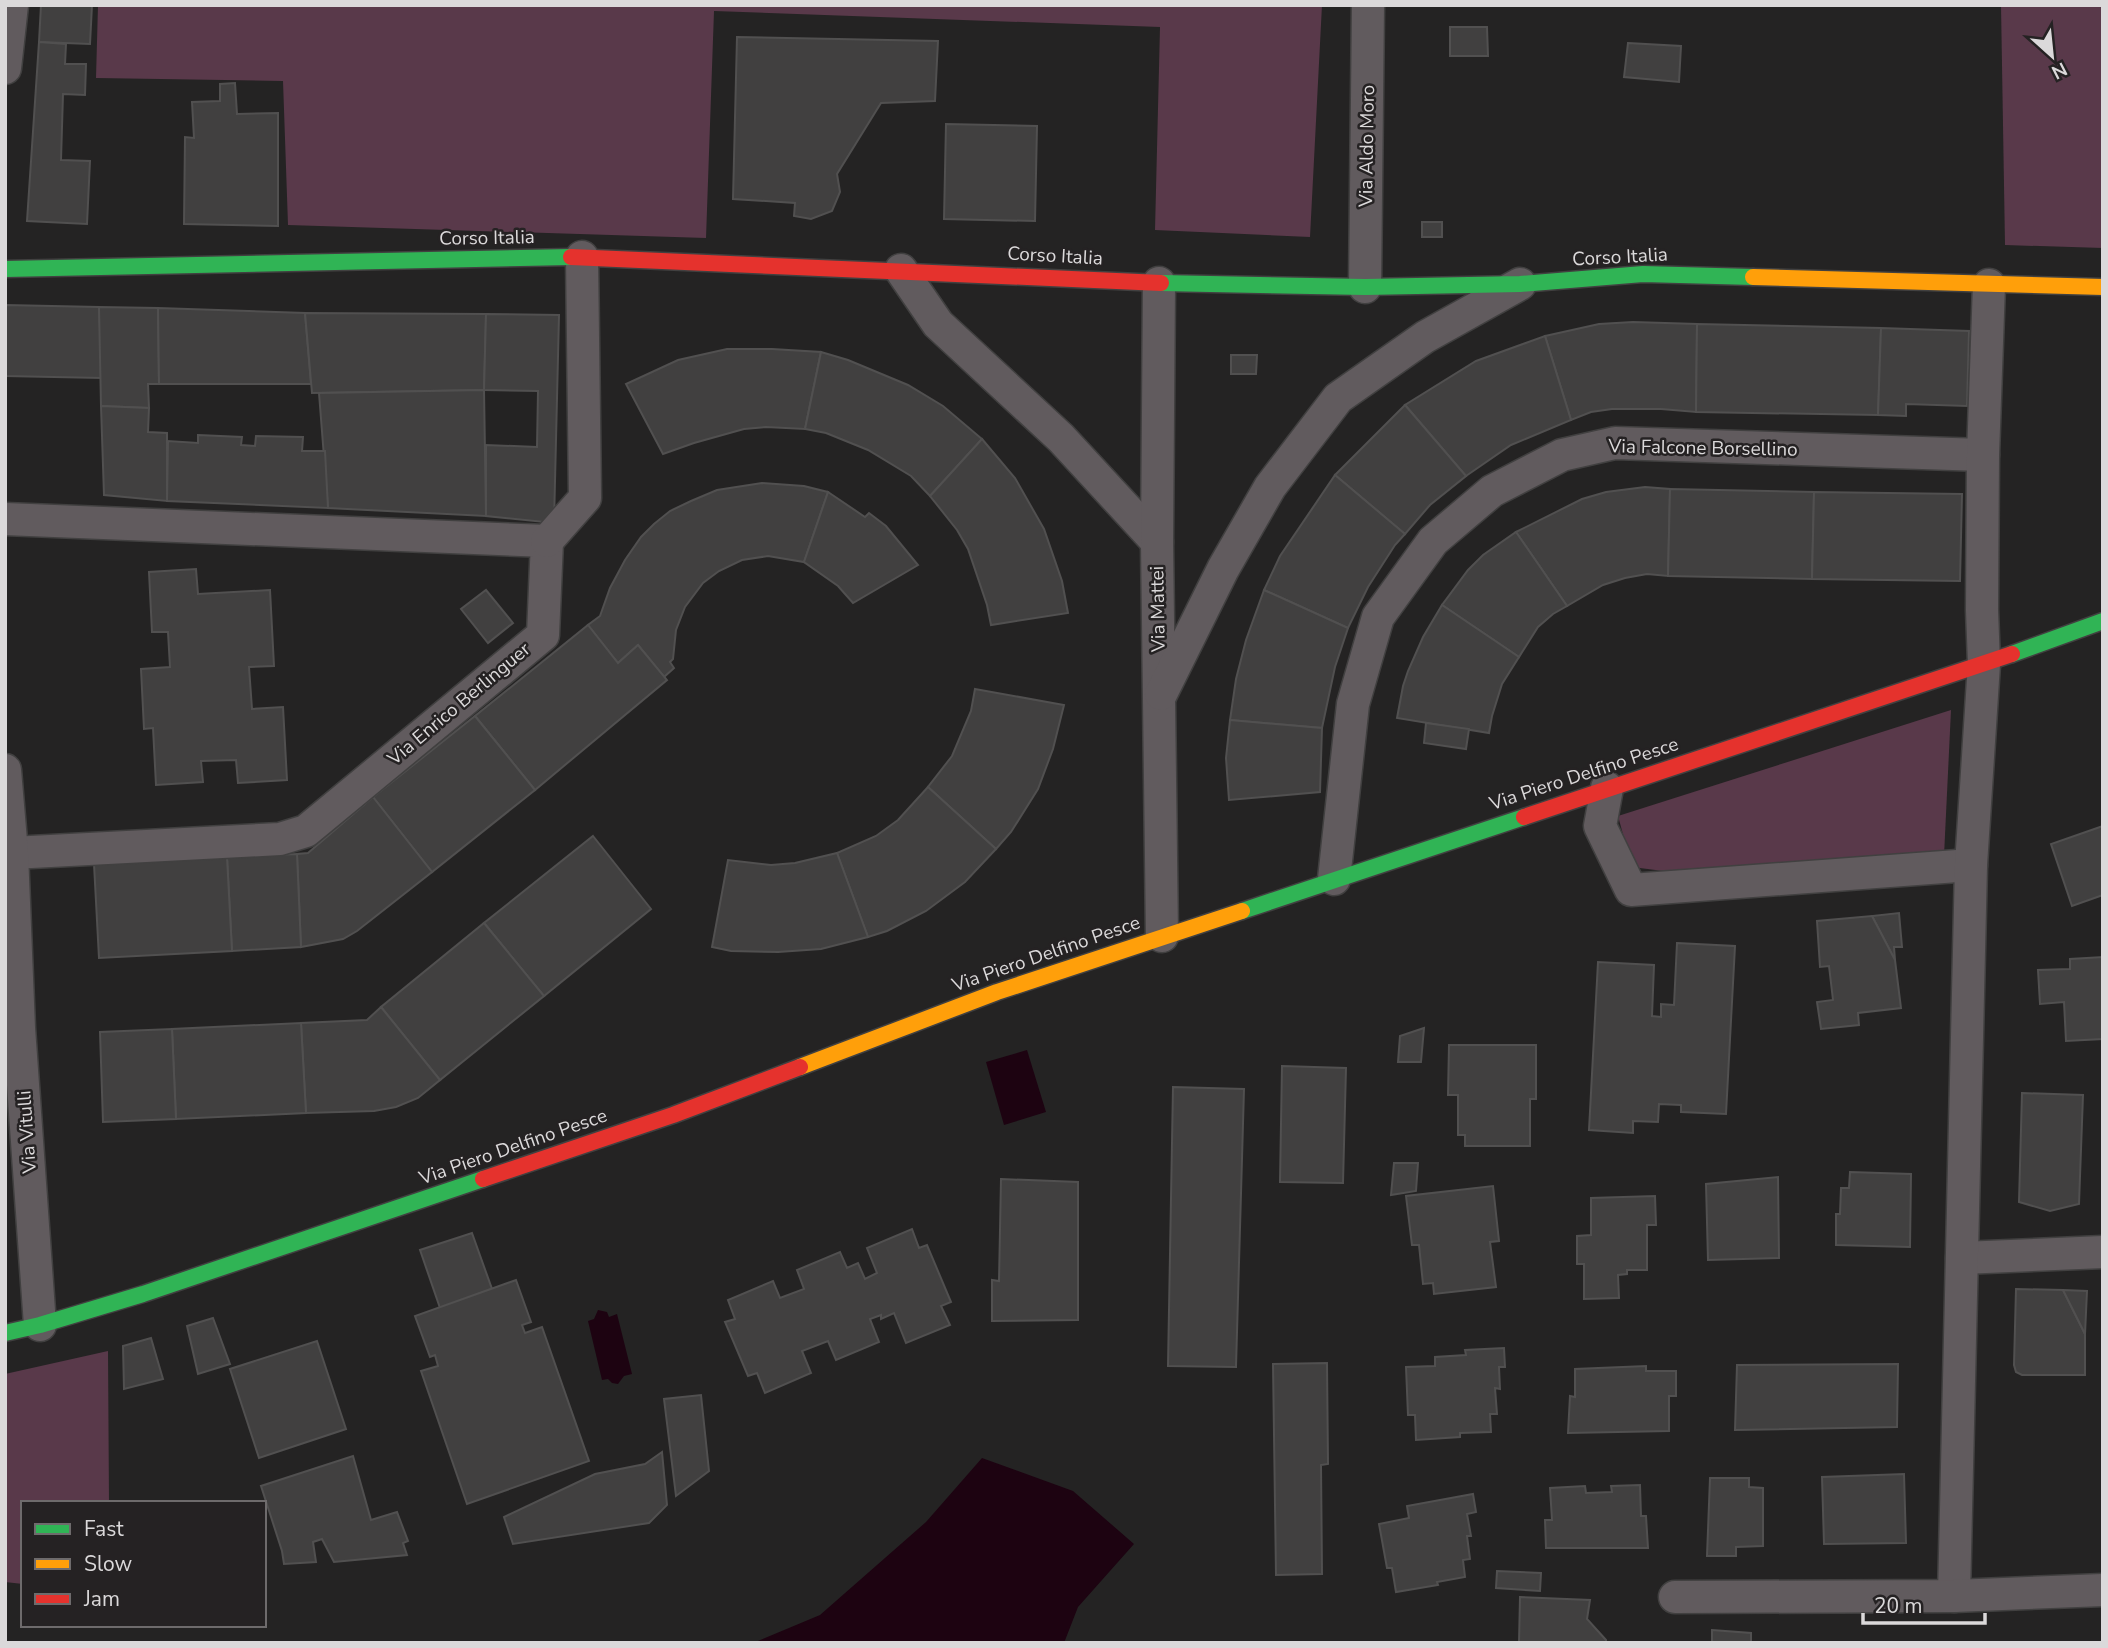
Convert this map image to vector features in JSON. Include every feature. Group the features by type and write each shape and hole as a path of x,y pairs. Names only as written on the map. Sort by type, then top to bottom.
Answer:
{"street":[{"path":"5,68 12,5"},
{"name":"Via Aldo Moro","path":"1366,287 1368,5"},
{"path":"5,519 547,541 585,498 582,257"},
{"name":"Corso Italia","path":"5,269 582,257 1159,283 1366,287 1520,284 1643,274 2103,287"},
{"path":"901,270 938,324 1061,438 1157,542"},
{"name":"Via Mattei","path":"1159,283 1157,542 1162,936"},
{"path":"1159,699 1223,569 1270,486 1338,398 1426,337 1520,284"},
{"path":"1954,1596 1971,865 1984,664 1983,454 1989,285"},
{"name":"Via Falcone Borsellino","path":"1334,879 1353,704 1378,617 1433,541 1492,491 1562,455 1615,443 1983,454"},
{"name":"Via Enrico Berlinguer","path":"12,853 280,839 306,831 543,635 547,541"},
{"name":"Via Piero Delfino Pesce","path":"5,1333 143,1294 673,1115 996,992 1984,664 2103,621"},
{"name":"Via Vitulli","path":"5,770 12,853 12,991 40,1325"},
{"path":"1607,788 1600,826 1631,890 1971,865"},
{"path":"1962,1258 2103,1252"},
{"path":"1675,1597 1954,1596 2103,1590"}],"shaded area":[{"path":"98,5 1322,5 1310,237 1155,230 1160,27 714,11 706,238 288,225 283,81 96,78"},
{"path":"2001,5 2103,5 2103,248 2005,245"},
{"path":"1951,710 1944,856 1671,872 1632,867 1618,816"},
{"path":"1027,1050 1046,1112 1004,1125 986,1062"},
{"path":"598,1310 607,1312 609,1317 617,1314 632,1374 624,1376 618,1384 608,1379 602,1380 588,1321 594,1319"},
{"path":"108,1351 109,1501 21,1501 21,1584 5,1582 5,1374"},
{"path":"982,1458 1073,1491 1134,1544 1078,1607 1064,1643 753,1643 820,1615 926,1522"}],"building":[{"path":"41,5 92,5 90,44 39,42"},
{"path":"1450,27 1487,27 1488,56 1450,56"},
{"path":"737,37 938,41 935,101 881,103 837,174 840,192 832,211 811,219 794,216 795,203 733,199"},
{"path":"39,42 66,44 65,64 86,64 85,95 63,94 61,160 90,161 87,224 27,221"},
{"path":"1628,43 1681,46 1679,82 1624,77"},
{"path":"235,83 237,114 278,113 278,226 184,224 185,137 194,138 192,102 220,101 220,84"},
{"path":"946,124 1037,126 1035,221 944,219"},
{"path":"1422,222 1442,222 1442,237 1422,237"},
{"path":"5,305 99,307 102,378 5,376"},
{"path":"99,307 158,308 159,384 148,384 149,408 101,406"},
{"path":"158,308 305,313 311,384 159,384"},
{"path":"305,313 486,314 484,390 312,393"},
{"path":"486,314 559,315 554,523 486,516 486,445 537,447 538,391 484,390"},
{"path":"1599,324 1697,324 1696,412 1612,409 1591,412 1571,420 1545,336"},
{"path":"1697,324 1881,328 1878,415 1696,412"},
{"path":"1881,328 1969,331 1967,406 1906,404 1906,416 1878,415"},
{"path":"1545,336 1571,420 1511,445 1466,476 1405,405 1476,361"},
{"path":"727,349 821,352 805,429 744,429 663,454 626,384 678,360"},
{"path":"821,352 908,385 943,406 982,439 930,496 911,476 868,450 826,433 805,429"},
{"path":"1231,355 1257,355 1256,374 1231,374"},
{"path":"484,390 486,516 328,508 319,393"},
{"path":"1405,405 1466,476 1430,505 1405,534 1335,475"},
{"path":"101,406 149,408 148,432 167,433 167,501 104,495"},
{"path":"198,435 242,437 241,445 255,446 256,436 303,437 302,451 325,451 328,508 167,501 168,441 198,443"},
{"path":"982,439 1015,478 1044,529 1062,581 1068,613 991,625 968,549 957,530 930,496"},
{"path":"1335,475 1405,534 1368,587 1348,628 1264,590 1280,556"},
{"path":"762,483 804,486 828,492 804,562 768,556 742,560 719,571 703,583 685,607 676,630 673,659 670,662 674,668 664,677 638,645 618,663 588,625 600,616 610,588 641,537 670,511 691,501 717,490"},
{"path":"1645,487 1670,489 1668,576 1647,574 1625,578 1603,585 1567,606 1516,532 1582,499 1606,492"},
{"path":"1670,489 1814,492 1812,579 1668,576"},
{"path":"828,492 865,517 869,513 886,526 918,565 853,603 838,586 804,562"},
{"path":"1814,492 1962,494 1960,581 1812,579"},
{"path":"1516,532 1567,606 1538,627 1519,657 1442,605 1483,555"},
{"path":"196,569 198,594 270,590 274,666 249,667 252,709 283,707 287,780 238,783 236,760 201,761 203,782 156,785 153,728 144,729 141,669 170,667 168,632 152,632 149,572"},
{"path":"486,590 513,623 488,643 461,609"},
{"path":"1264,590 1348,628 1335,667 1322,728 1230,720 1236,679 1246,640"},
{"path":"1442,605 1519,657 1502,684 1489,733 1397,718 1408,671 1423,637"},
{"path":"588,625 618,663 638,645 667,680 535,790 475,716"},
{"path":"975,689 1064,705 1053,749 1038,789 1011,832 996,849 928,787 952,756 971,711"},
{"path":"475,716 535,790 432,872 373,797"},
{"path":"1230,720 1322,728 1320,792 1229,800 1226,758"},
{"path":"1426,723 1469,729 1466,749 1424,743"},
{"path":"928,787 996,849 965,882 926,911 887,931 868,937 837,853 876,836 898,820"},
{"path":"373,797 432,872 357,931 343,939 301,947 297,854 308,853"},
{"path":"2103,826 2103,895 2072,906 2051,844"},
{"path":"593,836 651,909 544,996 484,923"},
{"path":"837,853 868,937 821,949 778,952 731,951 712,947 728,860 771,865 795,863"},
{"path":"297,854 301,947 232,951 227,857"},
{"path":"227,857 232,951 99,958 94,864"},
{"path":"1899,913 1902,947 1894,947 1895,960 1872,916"},
{"path":"1872,916 1895,960 1901,1008 1858,1013 1859,1025 1821,1029 1817,1002 1833,1000 1829,966 1820,967 1817,921"},
{"path":"484,923 544,996 440,1080 381,1007"},
{"path":"1677,943 1735,946 1726,1114 1681,1112 1681,1105 1659,1104 1658,1122 1633,1121 1633,1133 1589,1130 1598,962 1654,965 1652,1016 1661,1017 1661,1004 1674,1005"},
{"path":"2103,957 2103,1039 2066,1041 2064,1002 2040,1004 2038,970 2070,969 2070,959"},
{"path":"381,1007 440,1080 418,1098 396,1107 374,1111 306,1113 301,1023 367,1020"},
{"path":"301,1023 306,1113 176,1119 172,1029"},
{"path":"1424,1028 1421,1062 1398,1062 1400,1036"},
{"path":"172,1029 176,1119 103,1122 100,1032"},
{"path":"1449,1045 1536,1045 1536,1099 1530,1099 1530,1146 1465,1146 1465,1135 1458,1135 1458,1095 1448,1095"},
{"path":"1282,1066 1346,1068 1343,1183 1280,1182"},
{"path":"1173,1087 1244,1089 1236,1367 1168,1366"},
{"path":"2022,1093 2083,1095 2079,1204 2050,1211 2019,1202"},
{"path":"1394,1163 1418,1163 1416,1191 1391,1195"},
{"path":"1850,1172 1911,1174 1910,1247 1836,1245 1836,1214 1840,1214 1841,1188 1849,1188"},
{"path":"1778,1177 1779,1258 1708,1260 1706,1184"},
{"path":"1001,1179 1078,1182 1078,1320 992,1321 992,1280 999,1281"},
{"path":"1493,1186 1499,1241 1490,1242 1496,1287 1434,1294 1433,1283 1423,1284 1419,1245 1412,1245 1406,1196"},
{"path":"1655,1196 1656,1225 1647,1225 1647,1270 1627,1270 1627,1274 1618,1275 1619,1298 1584,1299 1584,1264 1577,1264 1577,1236 1591,1235 1591,1198"},
{"path":"912,1229 919,1248 927,1245 951,1302 941,1306 950,1325 906,1343 894,1313 881,1319 881,1315 870,1319 879,1342 836,1360 828,1341 802,1351 811,1373 765,1393 757,1373 748,1376 725,1322 735,1319 728,1300 773,1281 780,1298 804,1289 797,1270 840,1252 847,1268 858,1263 865,1279 877,1273 867,1248"},
{"path":"472,1233 492,1289 440,1308 420,1250"},
{"path":"516,1280 531,1322 522,1325 525,1333 542,1327 589,1461 467,1504 421,1371 438,1366 435,1355 430,1357 415,1316"},
{"path":"2016,1289 2063,1290 2085,1334 2085,1375 2022,1375 2016,1372"},
{"path":"2063,1290 2087,1291 2085,1334"},
{"path":"213,1318 230,1364 198,1374 187,1326"},
{"path":"151,1338 163,1379 124,1389 123,1346"},
{"path":"317,1341 346,1429 259,1458 230,1369"},
{"path":"1504,1348 1505,1367 1499,1367 1500,1389 1495,1388 1497,1414 1490,1414 1491,1432 1460,1433 1460,1437 1416,1440 1415,1415 1408,1415 1406,1367 1435,1366 1435,1357 1466,1355 1465,1350"},
{"path":"1327,1363 1328,1464 1321,1465 1322,1574 1276,1575 1273,1364"},
{"path":"1898,1364 1897,1427 1735,1430 1737,1365"},
{"path":"1646,1366 1646,1371 1676,1371 1676,1396 1669,1396 1669,1431 1568,1433 1570,1396 1575,1397 1575,1369"},
{"path":"701,1395 709,1471 676,1496 664,1399"},
{"path":"662,1452 667,1505 649,1523 513,1544 504,1517 595,1474 645,1464"},
{"path":"353,1456 371,1520 397,1512 408,1541 403,1543 407,1555 334,1562 322,1539 313,1542 316,1562 284,1564 261,1486"},
{"path":"1904,1474 1906,1543 1824,1544 1822,1477"},
{"path":"1710,1478 1749,1478 1749,1487 1763,1488 1763,1546 1736,1547 1736,1556 1707,1556"},
{"path":"1640,1485 1641,1516 1646,1516 1648,1548 1546,1548 1545,1520 1552,1520 1550,1488 1585,1486 1586,1493 1612,1492 1611,1486"},
{"path":"1473,1494 1476,1512 1467,1514 1471,1536 1467,1536 1470,1559 1463,1560 1465,1577 1396,1592 1392,1568 1387,1568 1379,1524 1409,1518 1407,1506"},
{"path":"1497,1571 1541,1573 1540,1591 1496,1588"},
{"path":"1520,1597 1590,1600 1587,1619 1606,1643 1519,1643"},
{"path":"1712,1630 1751,1633 1751,1643 1712,1643"}],"traffic: fast":[{"path":"5,269 571,257"},
{"path":"1161,283 1365,287 1520,284 1643,274 1753,277"},
{"path":"2012,654 2103,621"},
{"path":"1242,911 1524,817"},
{"path":"5,1333 143,1294 483,1179"}],"traffic: slow":[{"path":"1753,277 2103,287"},
{"path":"800,1067 997,992 1242,911"}],"traffic: jam":[{"path":"571,257 1161,283"},
{"path":"1524,817 2012,654"},
{"path":"483,1179 673,1115 800,1067"}]}
